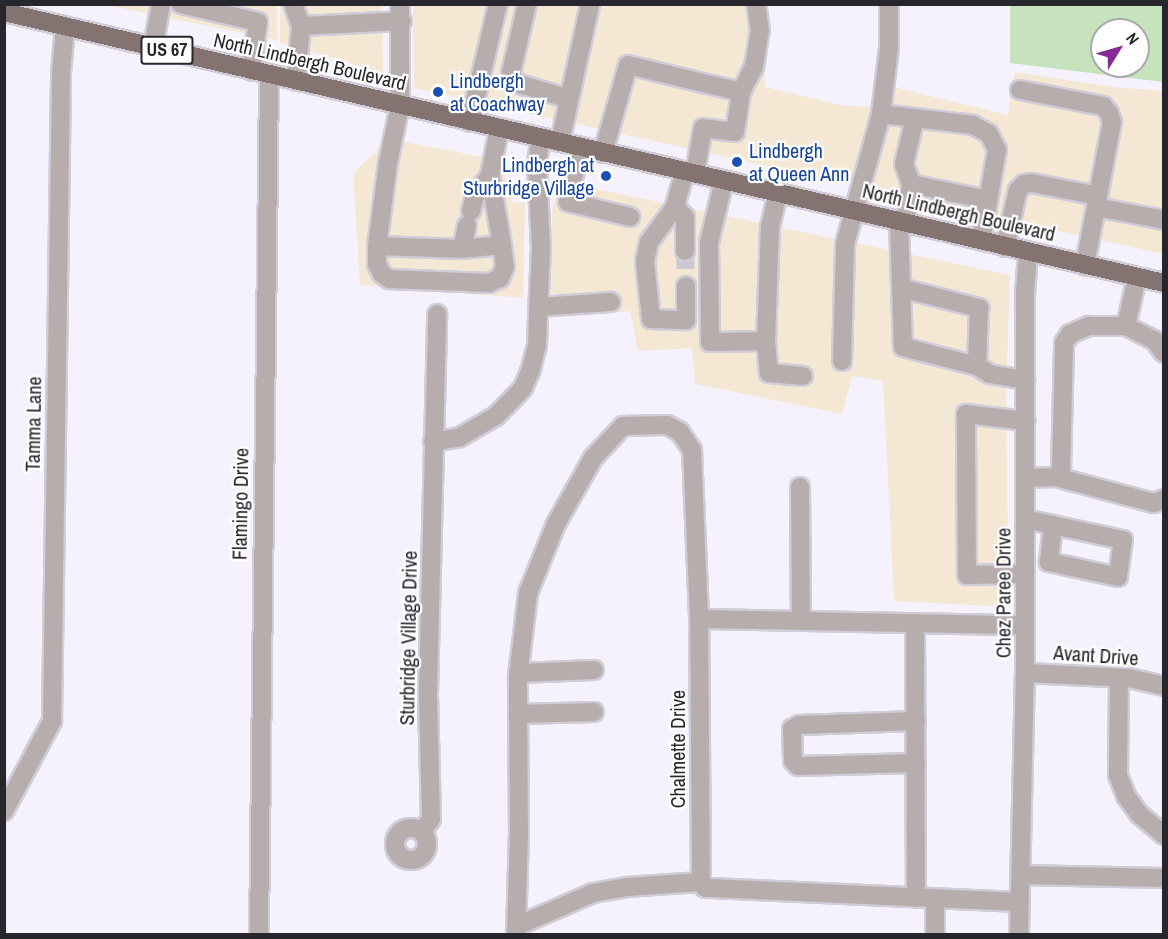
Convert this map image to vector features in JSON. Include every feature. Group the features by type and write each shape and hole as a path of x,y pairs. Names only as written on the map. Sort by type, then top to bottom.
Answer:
{"main road":[{"name":"North Lindbergh Boulevard","path":"6,14 1164,283"}],"street":[{"path":"153,47 161,4"},
{"path":"181,4 258,13"},
{"path":"293,4 301,26 296,81"},
{"path":"470,122 498,4"},
{"path":"527,4 511,73 515,82 569,99"},
{"path":"560,142 590,4"},
{"path":"686,286 686,321 651,319 645,261 649,242 675,207 690,172 703,128 735,132 741,92 754,68 760,31 756,4"},
{"path":"842,361 845,244 881,114 889,48 889,4"},
{"name":"Flamingo Drive","path":"258,13 260,72 259,934"},
{"path":"301,26 401,13 400,105 388,163 377,264 382,274 389,279 489,283 500,278 505,267 490,176 499,129"},
{"name":"Tamma Lane","path":"4,811 52,721 61,73 65,26"},
{"path":"603,153 628,65 741,92"},
{"path":"1020,90 1102,106 1109,113 1112,122 1085,265"},
{"path":"881,114 973,125 989,134 997,150 981,241"},
{"path":"915,118 904,164 911,184 902,222 903,347 977,366 990,374 1025,380"},
{"path":"433,442 460,437 478,428 510,403 523,388 537,345 540,248 537,162 541,137"},
{"path":"580,147 568,202 630,217"},
{"path":"462,249 475,196 490,176"},
{"path":"724,180 709,243 710,342 766,341"},
{"path":"1005,247 1018,190 1024,184 1032,183 1164,220"},
{"path":"911,184 988,200"},
{"path":"778,193 770,227 766,341 769,372 803,376"},
{"path":"675,207 685,217 685,251"},
{"path":"378,246 462,249 502,245"},
{"name":"Chez Paree Drive","path":"1019,934 1025,673 1025,294 1028,252"},
{"path":"1126,326 1137,277"},
{"path":"901,288 979,308 977,366"},
{"path":"539,307 611,302"},
{"name":"Sturbridge Village Drive","path":"422,831 431,819 428,692 437,314"},
{"path":"1056,477 1061,470 1063,460 1064,344 1070,334 1089,326 1126,326 1154,340 1164,353"},
{"path":"1025,574 967,575 966,414 1026,421"},
{"name":"Chalmette Drive","path":"517,930 518,673 528,593 556,524 593,458 623,426 667,425 680,432 692,450 699,619 701,882"},
{"path":"1025,478 1056,477 1154,503 1164,499"},
{"path":"800,487 801,620"},
{"path":"1025,519 1053,525"},
{"path":"699,619 1025,625"},
{"path":"915,623 916,898"},
{"path":"518,673 594,670"},
{"name":"Avant Drive","path":"1025,673 1119,678 1164,686"},
{"path":"1119,678 1118,775 1126,796 1139,814 1164,835"},
{"path":"518,714 594,712"},
{"path":"916,721 799,725 792,729 793,761 798,766 916,763"},
{"path":"1021,875 1164,878"},
{"path":"517,930 593,894 626,886 701,882 705,888 717,890 1019,902"},
{"path":"935,898 935,934"}],"shaded area":[{"path":"105,5 277,5 277,40"},
{"path":"280,5 382,5 383,73 280,43"},
{"path":"413,5 760,5 765,87 841,105 873,107 893,87 1008,115 1015,72 1114,87 1163,91 1163,254 414,88"},
{"path":"386,138 502,161 512,202 525,203 523,298 360,285 353,173 378,150"},
{"path":"558,181 1010,275 1006,401 1009,607 894,601 883,381 852,376 842,414 695,384 692,348 638,351 630,311 551,317 552,212"}],"green space":[{"path":"1010,5 1163,5 1163,82 1131,78 1150,78 1150,18 1090,18 1090,73 1010,63"}],"tunnel":[{"path":"685,251 686,286"}],"place":[{"name":"Lindbergh at Coachway","path":"438,92"},
{"name":"Lindbergh at Queen Ann","path":"737,162"},
{"name":"Lindbergh at Sturbridge Village","path":"606,176"}]}
